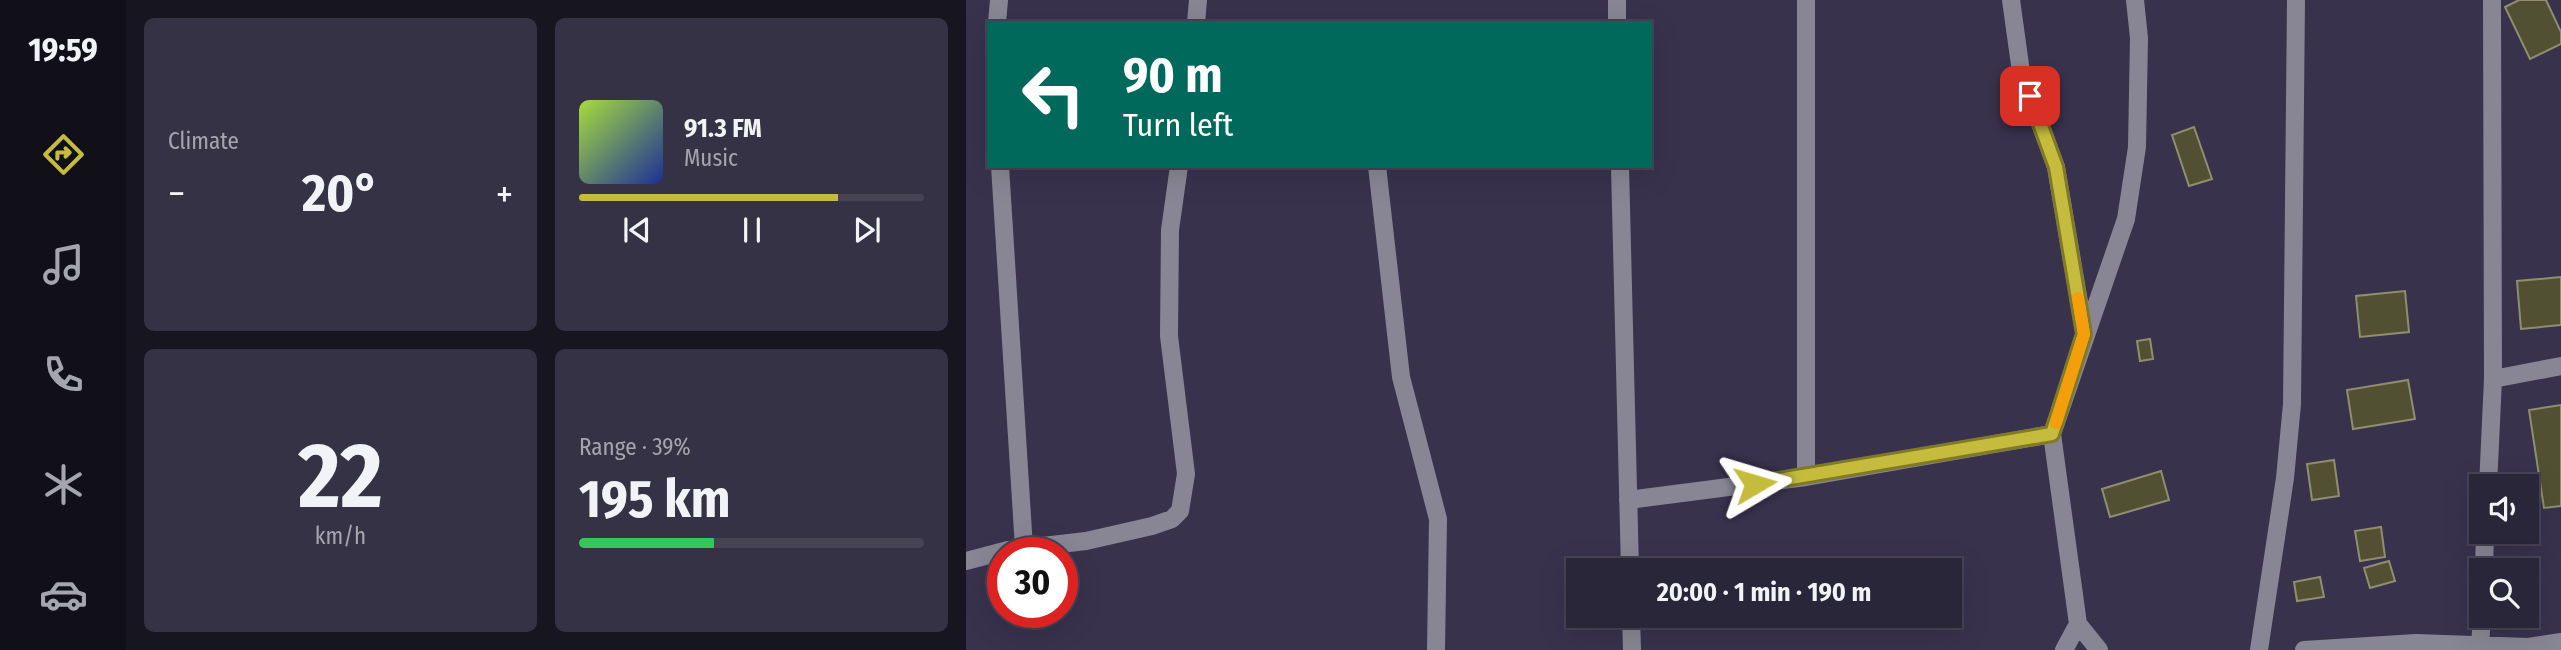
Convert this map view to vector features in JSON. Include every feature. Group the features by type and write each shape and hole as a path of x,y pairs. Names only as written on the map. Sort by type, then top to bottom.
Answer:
{"street":[{"path":"997,21 999,0"},
{"path":"1196,21 1199,0"},
{"path":"1617,0 1617,21"},
{"path":"1806,0 1806,477"},
{"path":"2011,0 2021,72 2056,167 2084,334"},
{"path":"2099,650 2078,624 2052,434 2084,334 2126,219 2137,147 2139,38 2135,0"},
{"path":"2259,650 2285,478 2291,404 2296,0"},
{"path":"2488,474 2493,379 2492,0"},
{"path":"1000,168 1023,537"},
{"path":"1078,542 1139,529 1172,519 1180,511 1186,474 1169,335 1170,230 1180,168"},
{"path":"1377,168 1401,377 1438,519 1436,650"},
{"path":"1620,168 1630,558"},
{"path":"2493,379 2561,366"},
{"path":"1628,500 1806,477 2052,434"},
{"path":"966,561 987,556"},
{"path":"2064,650 2078,624"},
{"path":"1631,628 1632,650"},
{"path":"2480,646 2481,628"},
{"path":"2304,650 2416,643 2528,647 2561,642"}],"building":[{"path":"2519,0 2546,0 2561,32 2561,44 2530,59 2505,7"},
{"path":"2194,127 2212,179 2189,186 2172,135"},
{"path":"2561,277 2561,325 2521,329 2517,281"},
{"path":"2405,291 2409,332 2360,337 2356,296"},
{"path":"2150,339 2153,359 2140,361 2137,341"},
{"path":"2408,380 2415,419 2353,429 2347,390"},
{"path":"2561,405 2561,506 2544,508 2529,410"},
{"path":"2334,460 2339,496 2312,500 2307,464"},
{"path":"2161,471 2169,500 2110,517 2102,489"},
{"path":"2381,527 2385,557 2360,561 2355,531"},
{"path":"2389,561 2395,581 2370,588 2364,568"},
{"path":"2320,577 2324,597 2297,601 2294,582"}],"slow traffic":[{"path":"2056,423 2084,334 2078,298"}],"route":[{"path":"1755,484 2052,434 2084,334 2056,167 2030,96"}]}
